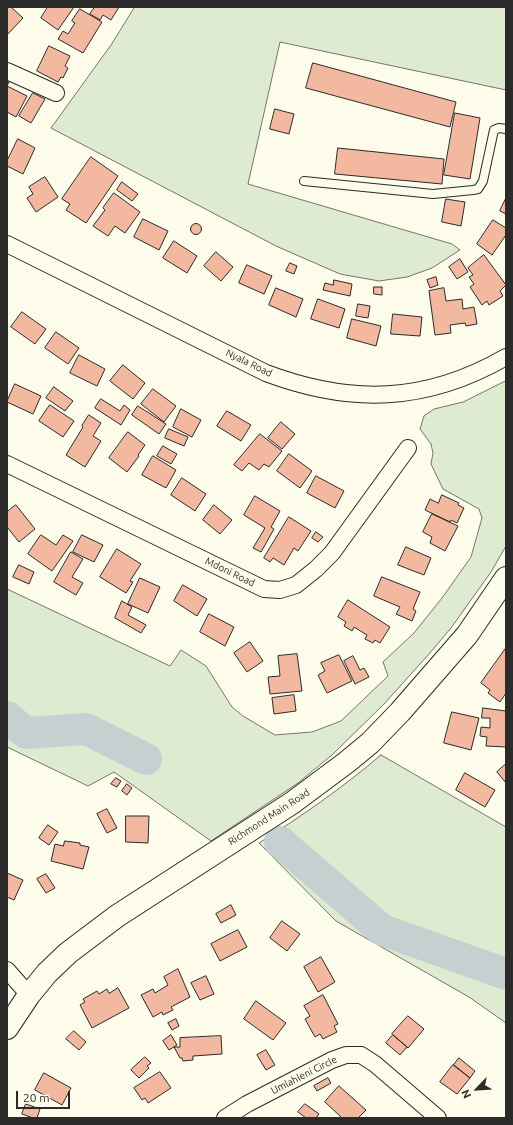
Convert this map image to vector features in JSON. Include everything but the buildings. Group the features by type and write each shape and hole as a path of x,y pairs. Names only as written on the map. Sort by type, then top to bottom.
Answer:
{"main road":[{"name":"Richmond Main Road","path":"7,1028 28,995 47,973 68,953 117,916 292,803 336,771 370,743 400,712 466,635 506,578"}],"street":[{"path":"7,71 56,93"},
{"name":"Nyala Road","path":"7,244 266,372 291,382 316,389 368,395 394,394 420,390 444,385 467,377 490,367 506,357"},
{"name":"Mdoni Road","path":"7,464 264,589 280,590 296,585 306,578 332,553 408,448"},
{"path":"7,970 28,995"},
{"name":"Umlahleni Circle","path":"225,1118 247,1104 340,1056 355,1054 361,1055 375,1064 438,1118"}],"lane":[{"path":"304,181 433,194 478,189 483,181 494,130 499,128 506,129"}],"green space":[{"path":"135,7 506,7 506,90 280,42 248,184 452,244 460,250 432,268 407,277 379,281 340,274 276,246 51,128 111,45"},
{"path":"506,381 506,546 491,572 451,628 429,654 384,704 333,754 298,783 211,841 114,772 88,786 7,747 7,589 170,666 181,650 206,666 232,707 243,716 275,735 312,732 341,721 388,676 383,662 414,633 442,598 471,557 482,518 479,509 443,489 431,464 433,453 431,444 420,429 424,416 434,409 463,402"},
{"path":"381,755 506,827 506,1023 469,997 336,921 259,843 322,801"}],"waterway":[{"path":"7,717 26,733 86,729 146,759"},
{"path":"280,842 382,930 506,974"}]}
